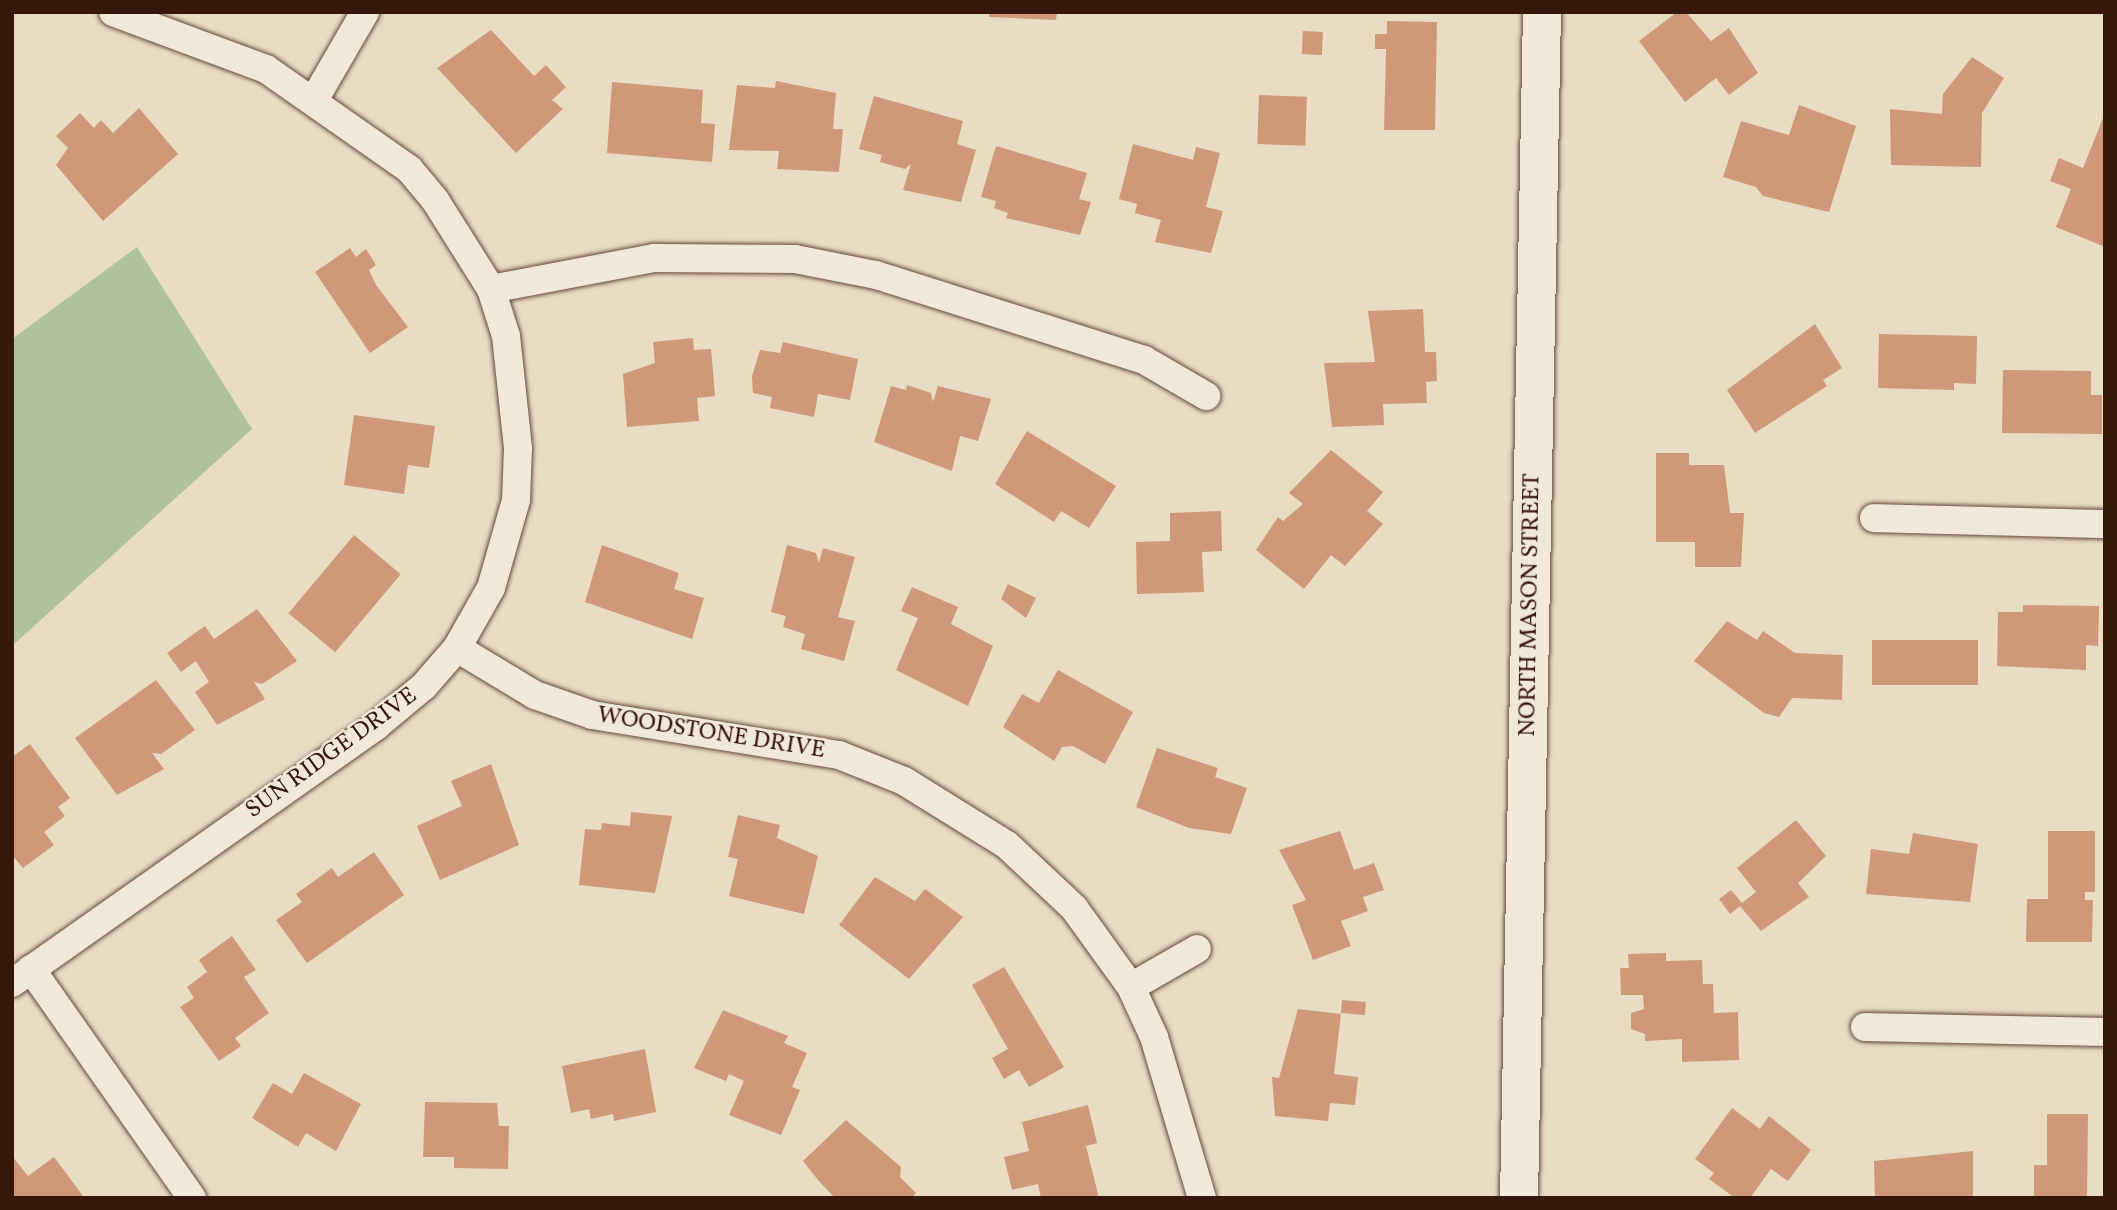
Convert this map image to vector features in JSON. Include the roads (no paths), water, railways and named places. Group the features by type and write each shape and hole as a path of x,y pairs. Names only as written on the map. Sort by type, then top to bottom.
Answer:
{"street":[{"name":"SUN RIDGE DRIVE","path":"22,976 376,726 457,648 491,588 516,500 518,449 506,336 491,289 460,231 409,169 314,100 247,60 113,12"},
{"path":"314,100 365,12"},
{"name":"NORTH MASON STREET","path":"1519,1198 1542,12"},
{"path":"491,289 654,258 795,259 876,275 1144,360 1206,396"},
{"path":"1874,518 2105,524"},
{"name":"WOODSTONE DRIVE","path":"457,648 535,695 592,715 788,742 904,780 1007,845 1046,879 1132,988 1154,1037 1202,1198"},
{"path":"1132,988 1197,949"},
{"path":"22,976 192,1198"},
{"path":"1865,1027 2105,1032"}]}
